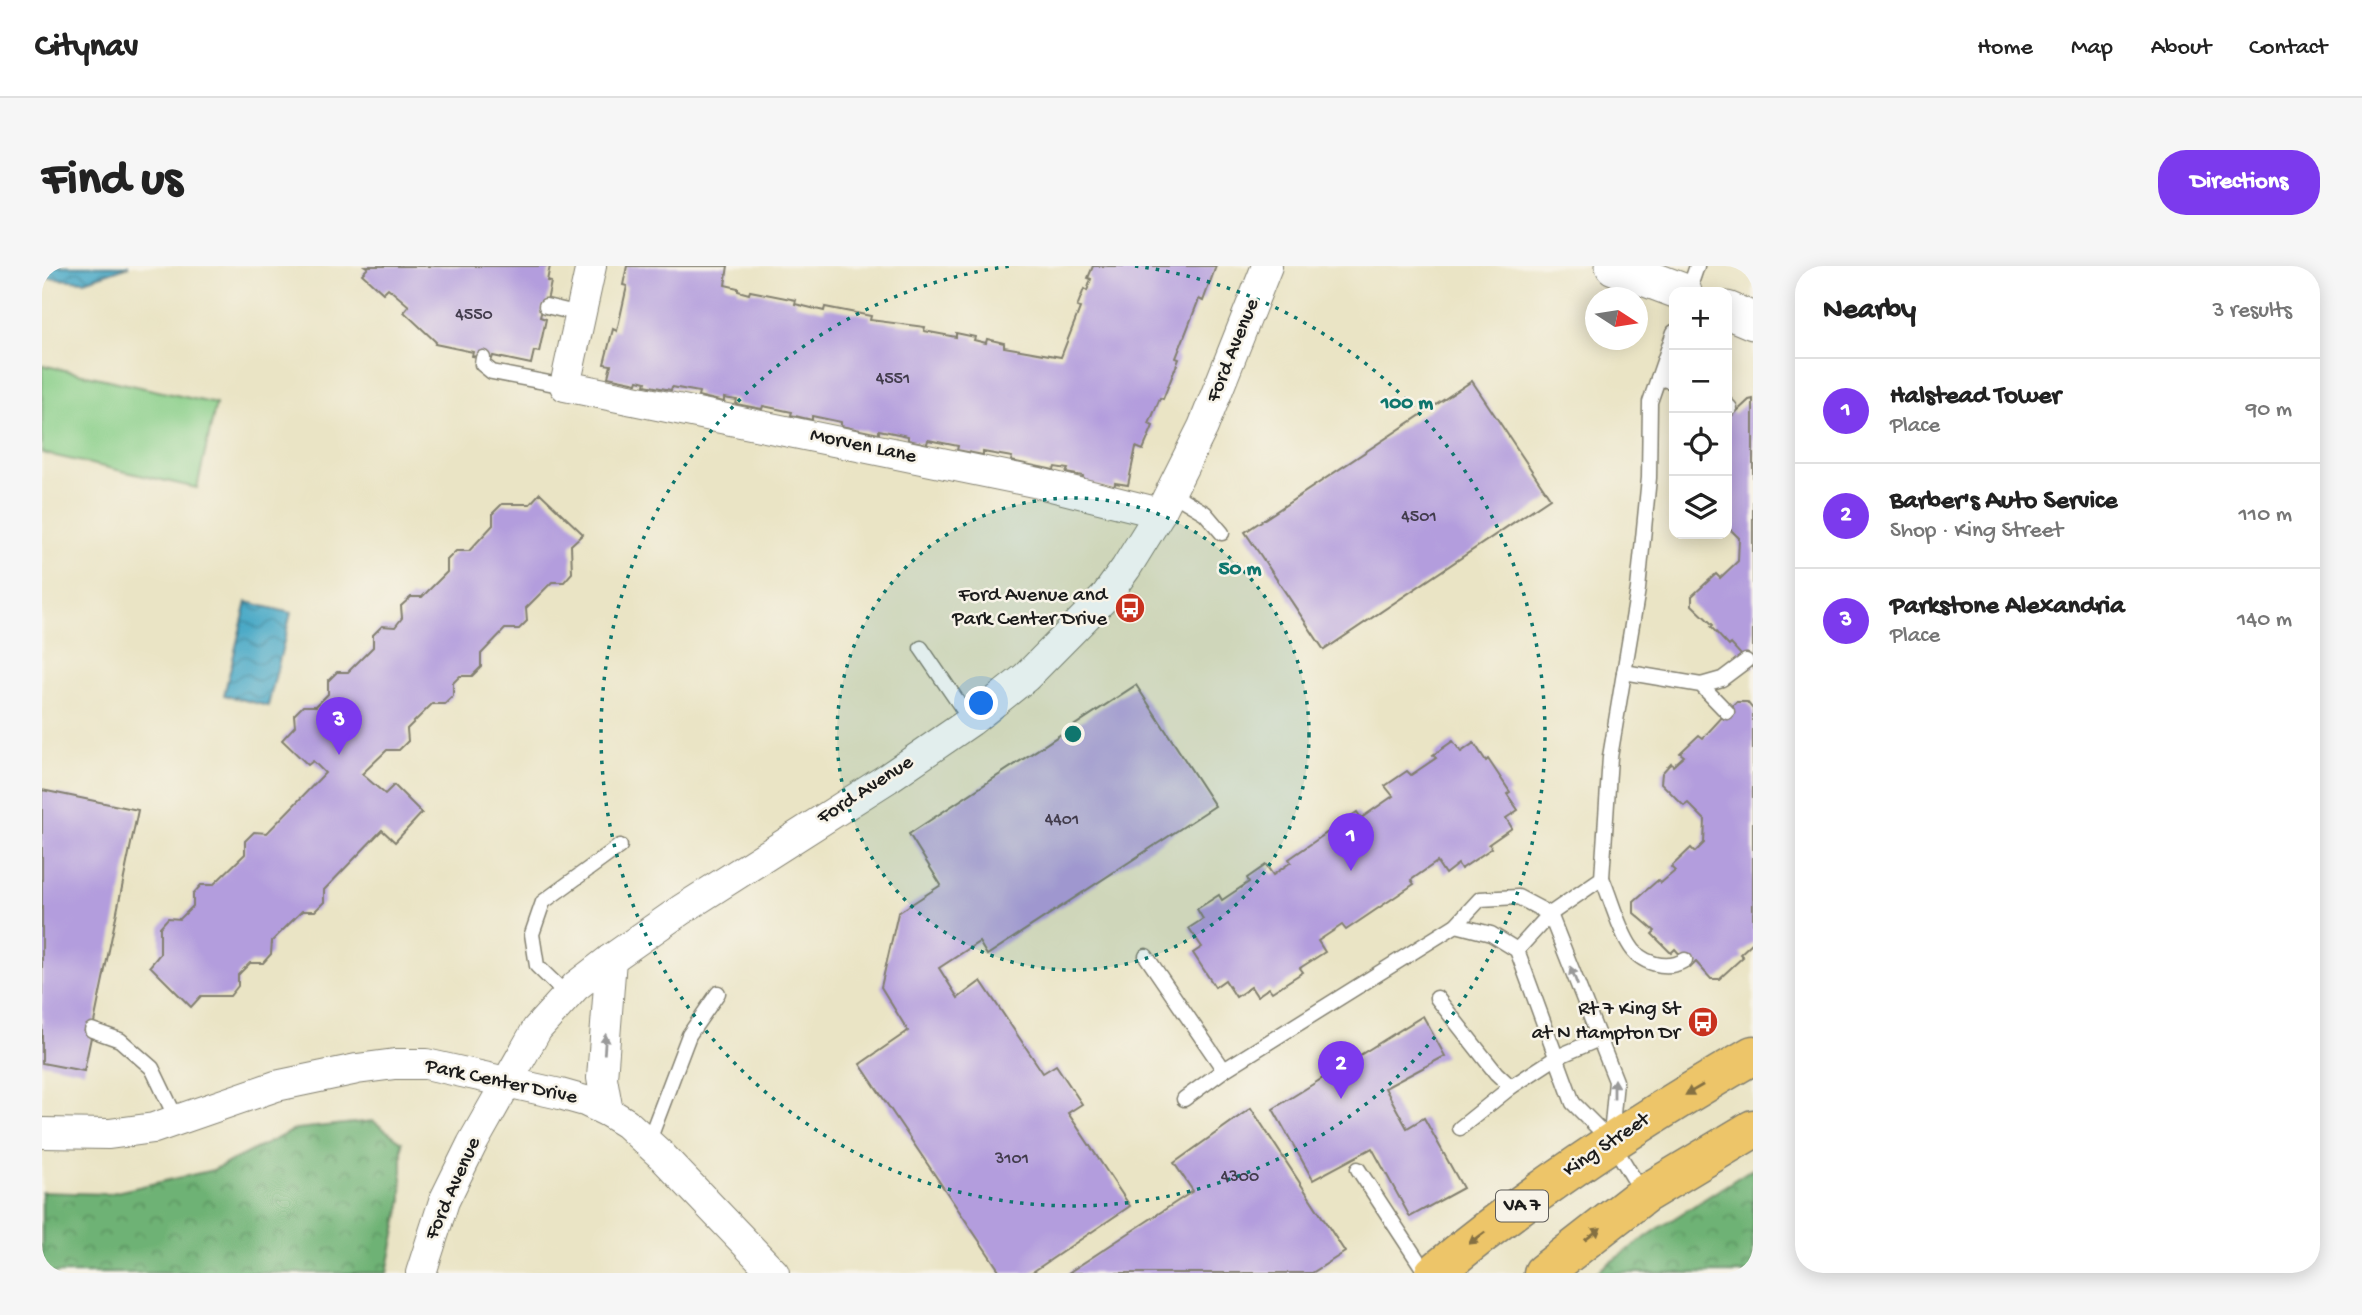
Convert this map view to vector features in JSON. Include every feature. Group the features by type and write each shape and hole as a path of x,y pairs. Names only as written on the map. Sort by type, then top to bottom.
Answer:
{"main road":[{"name":"King Street","path":"1434,1273 1467,1245 1611,1141 1753,1055"},
{"path":"1543,1273 1643,1195 1753,1129"}],"street":[{"path":"565,386 591,266"},
{"name":"Ford Avenue","path":"421,1273 444,1201 506,1081 537,1029 576,986 611,959 747,867 888,778 971,721 1026,677 1105,597 1165,503 1203,427 1267,266"},
{"path":"1614,266 1672,287"},
{"path":"1732,312 1753,321"},
{"name":"Morven Lane","path":"565,386 658,396 1165,503"},
{"path":"608,1112 602,1078 611,959"},
{"name":"Park Center Drive","path":"42,1133 110,1134 154,1128 276,1086 357,1069 395,1064 426,1064 585,1101 608,1112 626,1123 648,1143 774,1273"}],"lane":[{"path":"1688,287 1697,266"},
{"path":"546,306 580,314"},
{"path":"1669,346 1650,401 1649,478 1638,589 1610,757 1602,878 1630,946 1652,964 1674,967 1685,960"},
{"path":"483,358 482,364 492,372 565,386"},
{"path":"1658,378 1669,381"},
{"path":"1165,503 1205,513 1222,533"},
{"path":"921,648 971,721"},
{"path":"1624,672 1701,685 1722,679 1746,661"},
{"path":"1701,685 1727,712"},
{"path":"568,996 537,966 532,934 543,902 620,846"},
{"path":"1517,950 1550,914 1602,878"},
{"path":"1184,1098 1224,1070 1456,925 1480,900 1518,897 1550,914 1616,1081 1611,1141"},
{"path":"1456,925 1490,934 1517,950 1573,1103 1611,1141 1643,1195"},
{"path":"1146,956 1224,1070"},
{"path":"648,1143 689,1035 718,993"},
{"path":"1437,998 1496,1073 1511,1087"},
{"path":"92,1030 120,1040 152,1068 177,1120"},
{"path":"1460,1128 1511,1087 1557,1057 1599,1039"},
{"path":"1358,1169 1426,1273"}],"green space":[{"path":"42,365 216,404 197,488 42,453"},
{"path":"373,1121 402,1142 402,1200 387,1273 42,1273 42,1192 107,1194 213,1170 296,1129"},
{"path":"1753,1168 1753,1273 1595,1273 1659,1228"}],"water":[{"path":"42,266 129,266 85,281 42,278"},
{"path":"247,602 291,613 268,706 224,695"}],"building":[{"path":"365,266 550,266 547,281 551,282 546,306 543,306 540,317 546,319 539,352 534,351 531,364 493,356 492,359 472,356 473,352 435,344 436,342 404,312 409,306 388,288 383,293 362,274 368,268"},
{"path":"627,266 728,266 725,285 738,288 738,291 796,300 795,304 824,311 825,307 871,316 870,320 925,327 924,331 956,337 956,333 975,337 974,340 986,343 987,339 1004,343 1004,347 1061,357 1080,308 1077,307 1084,289 1087,291 1093,266 1216,266 1203,301 1199,299 1163,399 1160,398 1149,424 1153,426 1143,450 1136,447 1128,485 1115,483 1114,489 1082,482 1083,476 1066,473 1068,469 1055,467 1054,470 1011,461 1012,457 957,450 958,446 928,440 927,444 908,440 908,436 879,430 879,434 841,426 841,422 812,416 812,420 791,415 792,412 736,404 737,400 724,398 724,402 698,396 699,392 672,387 671,390 645,385 646,382 638,380 637,383 608,377 611,365 604,364 613,329 617,331 627,286 623,285"},
{"path":"1472,381 1550,498 1324,650 1245,532"},
{"path":"1753,399 1753,668 1692,605 1692,596 1716,574 1720,578 1738,561 1739,538 1732,531 1732,411 1734,414"},
{"path":"540,493 583,534 571,545 572,573 564,582 552,582 526,608 527,621 519,629 505,629 481,654 481,667 472,676 460,676 453,683 453,696 445,704 432,704 407,729 408,741 399,750 387,750 362,774 385,794 394,785 422,813 395,842 382,830 324,890 324,902 315,911 302,911 272,941 271,954 263,963 250,963 238,975 238,986 230,996 201,996 191,1007 150,966 160,954 160,927 168,918 180,919 193,906 193,894 201,885 213,885 245,854 245,841 254,832 267,833 325,773 313,761 308,765 282,740 295,726 294,715 303,706 316,706 328,694 328,681 337,672 348,672 373,647 373,635 382,626 395,627 402,618 401,606 411,597 422,597 447,572 447,560 456,551 469,551 493,525 493,513 502,504 530,504"},
{"path":"1136,685 1215,806 987,955 979,942 939,968 958,998 981,981 1043,1073 1056,1065 1082,1104 1068,1113 1130,1206 1031,1273 1001,1273 860,1064 908,1031 881,987 898,913 941,885 909,834"},
{"path":"1736,702 1747,702 1753,709 1753,942 1740,954 1743,957 1719,979 1711,979 1696,962 1691,967 1675,949 1671,953 1652,934 1655,931 1634,913 1634,901 1658,880 1661,883 1675,871 1671,867 1691,848 1695,852 1704,843 1705,820 1688,803 1684,806 1661,783 1662,773 1671,763 1673,766 1684,756 1680,753 1699,735 1703,738"},
{"path":"1453,741 1461,752 1474,743 1486,761 1488,759 1510,792 1507,794 1518,810 1506,818 1512,828 1489,844 1492,848 1461,869 1458,864 1445,874 1437,862 1411,880 1414,884 1346,930 1342,925 1318,941 1325,952 1300,968 1303,972 1272,992 1269,988 1257,996 1251,987 1236,997 1225,980 1215,987 1193,953 1202,947 1189,928 1203,919 1197,909 1219,895 1222,900 1249,882 1247,878 1266,865 1273,875 1291,862 1289,859 1357,812 1361,818 1393,796 1385,786 1407,771 1411,775 1436,758 1433,755"},
{"path":"42,790 138,810 84,1071 42,1063"},
{"path":"1423,1016 1445,1056 1385,1088 1407,1128 1424,1118 1463,1188 1410,1217 1372,1148 1313,1180 1273,1109"},
{"path":"1251,1108 1345,1252 1312,1273 1068,1273 1193,1191 1174,1163"}],"place":[{"name":"Ford Avenue and Park Center Drive","path":"1130,608"},
{"name":"Parkstone Alexandria","path":"339,755"},
{"name":"Halstead Tower","path":"1351,871"},
{"name":"Rt 7 King St at N Hampton Dr","path":"1703,1022"},
{"name":"Barber's Auto Service","path":"1341,1099"}]}
